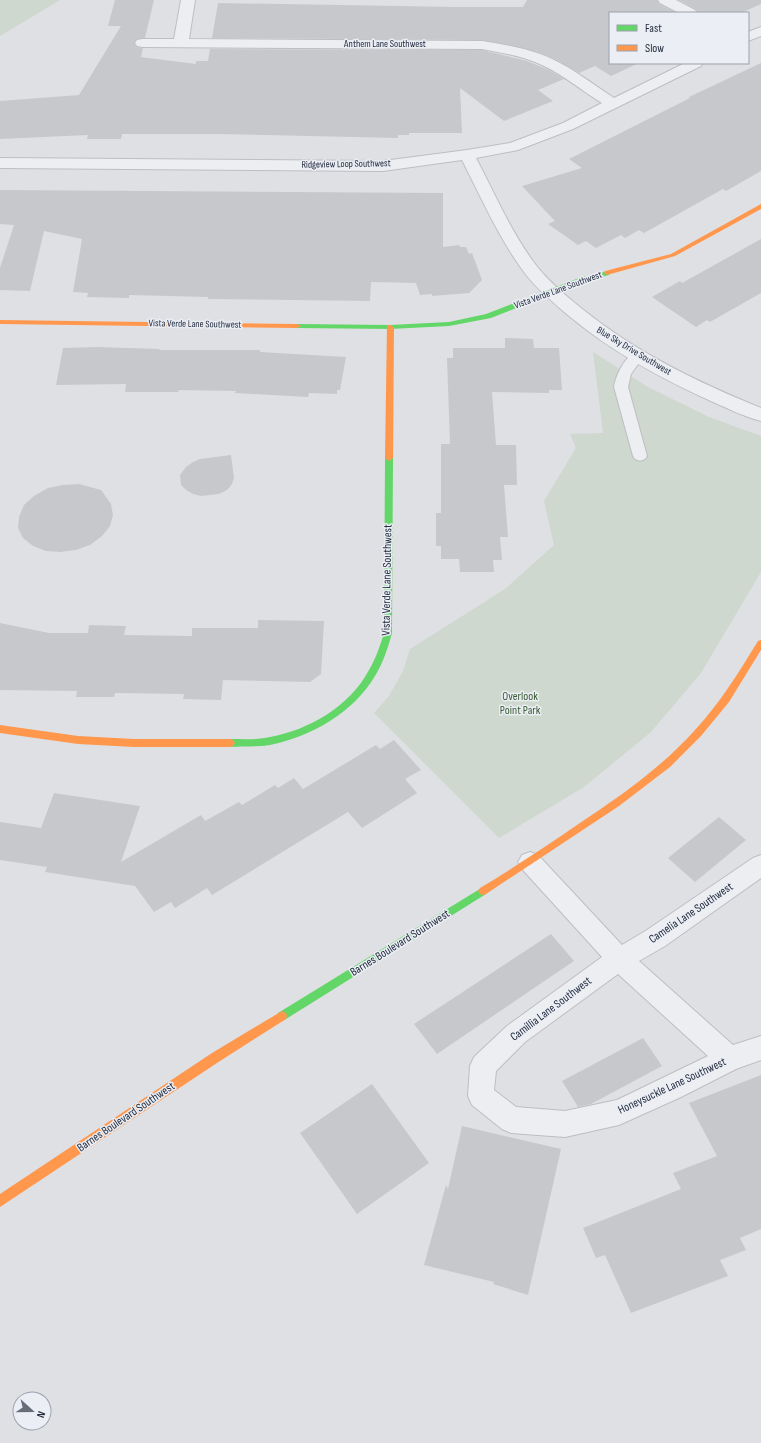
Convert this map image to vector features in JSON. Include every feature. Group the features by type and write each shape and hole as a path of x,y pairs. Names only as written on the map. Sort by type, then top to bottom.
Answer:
{"street":[{"path":"181,42 188,0"},
{"path":"665,0 688,12"},
{"path":"749,37 761,31"},
{"name":"Anthem Lane Southwest","path":"142,43 429,44 489,46 522,53 553,65 614,104"},
{"name":"Ridgeview Loop Southwest","path":"0,163 383,166 467,155 513,147 542,137 614,104 694,64"},
{"name":"Blue Sky Drive Southwest","path":"467,155 505,229 529,268 551,292 605,336 638,356 685,382 761,415"},
{"name":"Vista Verde Lane Southwest","path":"0,322 390,327 449,324 488,316 581,280 673,255 761,206"},
{"name":"Vista Verde Lane Southwest","path":"0,729 78,740 134,743 204,744 269,742 301,732 329,718 352,701 370,679 384,652 388,633 390,327"},
{"name":"Barnes Boulevard Southwest","path":"0,1201 216,1057 530,862 629,796 674,758 712,717 740,678 761,643"},
{"path":"530,862 619,959 729,1059"},
{"name":"Camelia Lane Southwest","path":"619,959 656,938 761,865"},
{"name":"Camillia Lane Southwest","path":"511,1120 481,1096 483,1066 516,1034 619,959"},
{"name":"Honeysuckle Lane Southwest","path":"511,1120 565,1124 619,1112 672,1088 729,1059 761,1048"}],"lane":[{"path":"638,356 622,377 621,387 640,456"}],"green space":[{"path":"0,0 60,0 0,36"},
{"name":"Overlook Point Park","path":"593,352 648,387 709,417 761,436 761,572 701,673 651,732 584,787 499,838 374,713 389,696 403,671 410,649 505,589 554,545 544,501 576,448 570,434 603,433"}],"building":[{"path":"115,0 154,0 145,38 137,39 134,42 136,47 143,48 141,57 196,64 196,61 208,61 210,49 482,50 527,61 549,70 564,79 538,90 553,101 504,121 460,88 462,133 409,133 409,135 398,135 398,138 218,134 122,134 121,139 87,139 88,135 0,139 0,101 79,95 121,26 108,26"},
{"path":"527,0 657,0 659,4 674,12 609,12 609,64 637,64 611,76 595,66 579,73 555,59 537,52 482,40 212,38 218,3 523,7"},
{"path":"679,0 761,0 761,4 743,12 698,12 696,9"},
{"path":"761,63 761,171 726,191 723,189 644,233 639,230 625,238 621,235 596,248 586,241 578,245 548,224 555,221 522,186 582,168 569,159 690,98 689,97"},
{"path":"0,190 443,193 443,247 459,245 460,247 466,247 469,254 472,253 482,280 469,293 432,296 432,294 420,295 416,283 371,282 370,301 208,299 208,297 129,295 129,298 87,297 88,293 73,292 82,239 44,231 30,291 0,290 0,268 14,225 0,224"},
{"path":"761,239 761,293 710,322 707,320 696,327 652,297 680,281 682,283"},
{"path":"505,338 533,339 534,348 559,348 562,390 549,390 549,393 492,392 496,445 516,445 517,485 504,485 508,537 500,537 502,560 493,560 494,572 460,572 459,559 441,559 441,546 436,546 436,513 441,513 441,444 450,444 447,358 453,358 453,348 505,348"},
{"path":"97,347 160,349 159,350 260,350 260,352 346,357 340,390 337,390 337,394 309,393 308,397 235,393 236,391 179,390 178,392 125,392 126,384 56,385 63,348"},
{"path":"231,455 234,478 232,484 227,490 219,494 201,496 193,494 181,485 180,475 186,467 193,462 200,459"},
{"path":"79,484 101,490 111,504 113,515 110,526 102,536 90,545 76,550 60,552 46,551 33,546 23,538 18,528 19,517 24,505 34,496 48,488"},
{"path":"258,620 324,621 321,674 310,682 223,680 221,700 183,699 184,694 115,693 114,697 76,697 77,691 0,690 0,623 49,633 88,633 89,625 126,626 124,635 192,636 192,628 258,628"},
{"path":"394,740 421,770 405,779 417,793 362,828 348,812 212,895 207,888 175,908 171,902 154,912 135,886 45,872 47,867 0,860 0,822 41,828 54,793 140,806 121,862 201,815 205,821 239,802 242,805 275,785 278,788 294,778 303,789 376,745 380,749"},
{"path":"719,817 746,840 695,882 668,858"},
{"path":"551,934 574,961 437,1054 414,1024"},
{"path":"643,1038 662,1066 591,1104 578,1107 562,1081"},
{"path":"761,1075 761,1229 740,1238 746,1250 720,1260 728,1276 631,1313 605,1255 596,1258 583,1228 681,1189 673,1173 717,1156 689,1103"},
{"path":"372,1084 429,1163 357,1214 300,1133"},
{"path":"462,1126 561,1149 528,1295 493,1284 494,1282 424,1265 446,1185 448,1189"}],"traffic: fast":[{"path":"297,326 390,327 449,324 488,316 581,280 607,273"},
{"path":"230,743 270,741 311,728 346,705 372,674 382,654 388,633 389,458"},
{"path":"282,1016 483,891"}],"traffic: slow":[{"path":"607,273 673,255 761,206"},
{"path":"0,322 297,326"},
{"path":"389,458 390,327"},
{"path":"483,891 616,804 667,764 698,734 726,699 761,643"},
{"path":"0,729 78,740 134,743 230,743"},
{"path":"0,1201 216,1057 282,1016"}]}
